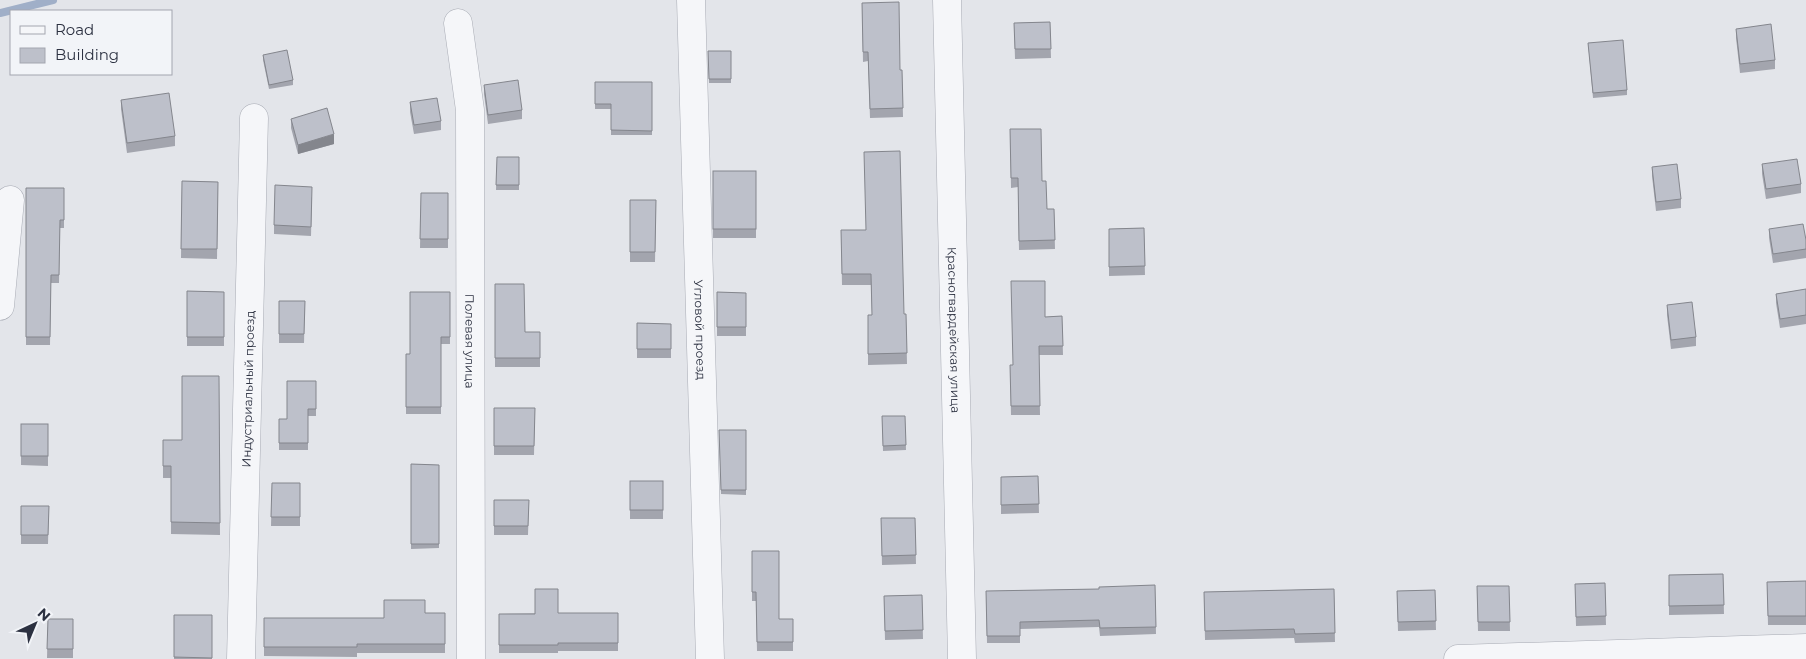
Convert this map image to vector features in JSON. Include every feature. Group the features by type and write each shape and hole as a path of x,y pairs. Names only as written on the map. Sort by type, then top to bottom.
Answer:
{"street":[{"name":"Угловой проезд","path":"691,0 710,659"},
{"name":"Красногвардейская улица","path":"947,0 962,659"},
{"name":"Полевая улица","path":"458,23 470,110 472,659"},
{"name":"Индустриальный проезд","path":"241,659 254,118"},
{"path":"0,306 10,200"},
{"path":"1458,659 1711,655 1806,648"}],"building":[{"path":"899,2 900,70 902,70 903,108 870,109 868,52 863,52 862,3"},
{"path":"1050,22 1051,49 1015,49 1014,23"},
{"path":"1771,24 1775,60 1740,64 1736,29"},
{"path":"1623,40 1627,90 1593,93 1588,43"},
{"path":"287,50 293,80 269,85 263,55"},
{"path":"708,51 731,51 731,79 709,79"},
{"path":"518,80 522,110 488,115 484,85"},
{"path":"595,82 652,82 652,131 611,130 611,104 595,104"},
{"path":"169,93 175,136 127,143 121,100"},
{"path":"437,98 441,121 414,125 410,102"},
{"path":"327,108 334,134 298,145 291,119"},
{"path":"1010,129 1041,129 1042,181 1046,181 1047,209 1054,209 1055,240 1019,241 1018,178 1011,178"},
{"path":"900,151 904,314 906,314 907,353 868,354 868,315 872,315 871,274 842,274 841,230 866,230 864,152"},
{"path":"497,157 519,157 519,185 496,185"},
{"path":"1797,159 1801,184 1766,189 1762,164"},
{"path":"1677,164 1681,199 1656,202 1652,167"},
{"path":"713,171 756,171 756,229 713,229"},
{"path":"182,181 218,182 217,249 181,249"},
{"path":"275,185 312,187 311,227 274,225"},
{"path":"26,188 64,188 64,220 60,220 59,275 51,275 50,337 26,337"},
{"path":"421,193 448,193 448,239 420,239"},
{"path":"630,200 656,200 655,252 630,252"},
{"path":"1803,224 1806,249 1773,254 1769,229"},
{"path":"1144,228 1145,266 1109,267 1109,229"},
{"path":"1011,281 1045,281 1045,317 1062,316 1063,346 1039,346 1040,406 1011,406 1010,365 1013,365"},
{"path":"495,284 524,284 525,332 540,332 540,358 495,358"},
{"path":"1806,289 1806,315 1780,319 1776,294"},
{"path":"187,291 224,292 224,337 187,337"},
{"path":"410,292 450,292 450,337 441,337 441,407 406,407 406,354 410,354"},
{"path":"717,292 746,293 746,327 717,327"},
{"path":"279,301 305,301 304,334 279,334"},
{"path":"1692,302 1696,337 1671,340 1667,305"},
{"path":"637,323 671,324 671,349 637,349"},
{"path":"182,376 219,376 220,523 171,522 171,466 163,466 163,440 182,440"},
{"path":"287,381 316,381 316,409 308,409 308,443 279,443 279,419 287,419"},
{"path":"494,408 535,408 534,446 494,446"},
{"path":"882,416 905,416 906,445 883,446"},
{"path":"21,424 48,424 48,456 21,456"},
{"path":"719,430 746,430 746,490 721,490"},
{"path":"411,464 439,465 439,544 411,544"},
{"path":"1038,476 1039,504 1001,505 1001,477"},
{"path":"630,481 663,481 663,510 630,510"},
{"path":"272,483 300,483 300,517 271,517"},
{"path":"494,500 529,500 528,526 494,526"},
{"path":"21,506 49,506 48,535 21,535"},
{"path":"881,518 915,518 916,555 882,556"},
{"path":"752,551 779,551 779,619 793,619 793,642 757,642 756,592 752,592"},
{"path":"1723,574 1724,605 1669,606 1669,575"},
{"path":"1806,581 1806,616 1768,616 1767,582"},
{"path":"1605,583 1606,616 1576,617 1575,584"},
{"path":"1155,585 1156,627 1100,628 1099,620 1020,622 1020,636 987,636 986,591 1099,589 1099,587"},
{"path":"1477,586 1509,586 1510,622 1478,622"},
{"path":"535,589 558,589 558,613 618,613 618,643 499,645 499,614 535,614"},
{"path":"1334,589 1335,633 1295,634 1294,629 1205,631 1204,592"},
{"path":"1435,590 1436,621 1398,622 1397,591"},
{"path":"922,595 923,630 885,631 884,596"},
{"path":"384,600 425,600 425,613 445,613 445,644 357,644 357,647 264,647 264,618 384,618"},
{"path":"174,615 212,615 212,658 174,657"},
{"path":"48,619 73,619 73,649 47,649"}],"waterway":[{"path":"12,10 53,0"},
{"path":"0,13 10,11"}]}
